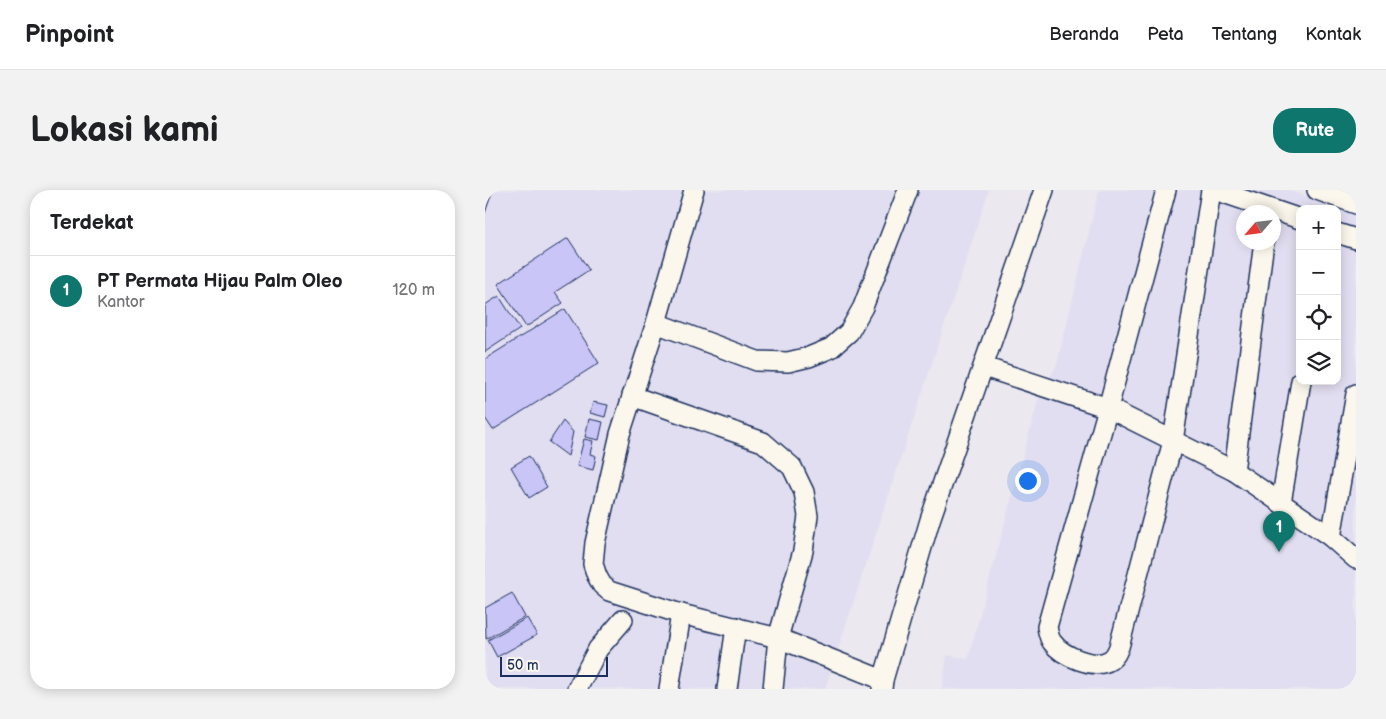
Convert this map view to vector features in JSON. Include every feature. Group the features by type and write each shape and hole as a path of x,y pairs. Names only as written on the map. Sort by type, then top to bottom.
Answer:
{"street":[{"path":"694,190 656,322 620,434 595,542 593,564 599,581 609,591 681,614 778,638 883,684 930,520 1044,190"},
{"path":"656,322 757,361 788,362 809,357 831,348 849,332 863,307 909,190"},
{"path":"1166,190 1047,627 1052,643 1065,655 1083,661 1098,663 1111,660 1116,655 1119,647 1173,441 1211,190"},
{"path":"1215,190 1255,205"},
{"path":"1317,190 1356,204"},
{"path":"1281,214 1296,218"},
{"path":"1341,234 1356,239"},
{"path":"1234,471 1263,250"},
{"path":"984,367 1108,408 1234,471 1331,537 1356,560"},
{"path":"1281,503 1300,385"},
{"path":"1331,537 1356,394"},
{"path":"632,396 763,442 792,466 804,492 808,516 803,551 778,638 773,689"},
{"path":"669,689 681,614"},
{"path":"577,689 598,649 623,620"},
{"path":"727,689 736,627"}],"shaded area":[{"path":"485,190 989,190 825,689 485,689"},
{"path":"1099,190 1288,190 1332,205 1296,205 1296,385 1341,385 1341,208 1356,213 1356,689 942,689 947,655 968,659 1038,400 1057,364"}],"building":[{"path":"485,190 493,190 485,213"},
{"path":"568,238 589,270 555,292 563,303 526,327 498,284"},
{"path":"499,296 520,329 485,352 485,305"},
{"path":"565,309 599,363 493,430 485,418 485,359"},
{"path":"593,402 608,405 605,417 590,413"},
{"path":"589,419 603,422 599,440 585,437"},
{"path":"563,421 573,432 568,456 549,442"},
{"path":"584,439 593,441 590,454 596,456 593,470 577,466"},
{"path":"529,456 547,487 529,498 511,467"},
{"path":"512,593 525,617 486,639 485,608"},
{"path":"527,618 537,635 497,657 488,640"}],"place":[{"name":"PT Permata Hijau Palm Oleo","path":"1279,552"}]}
